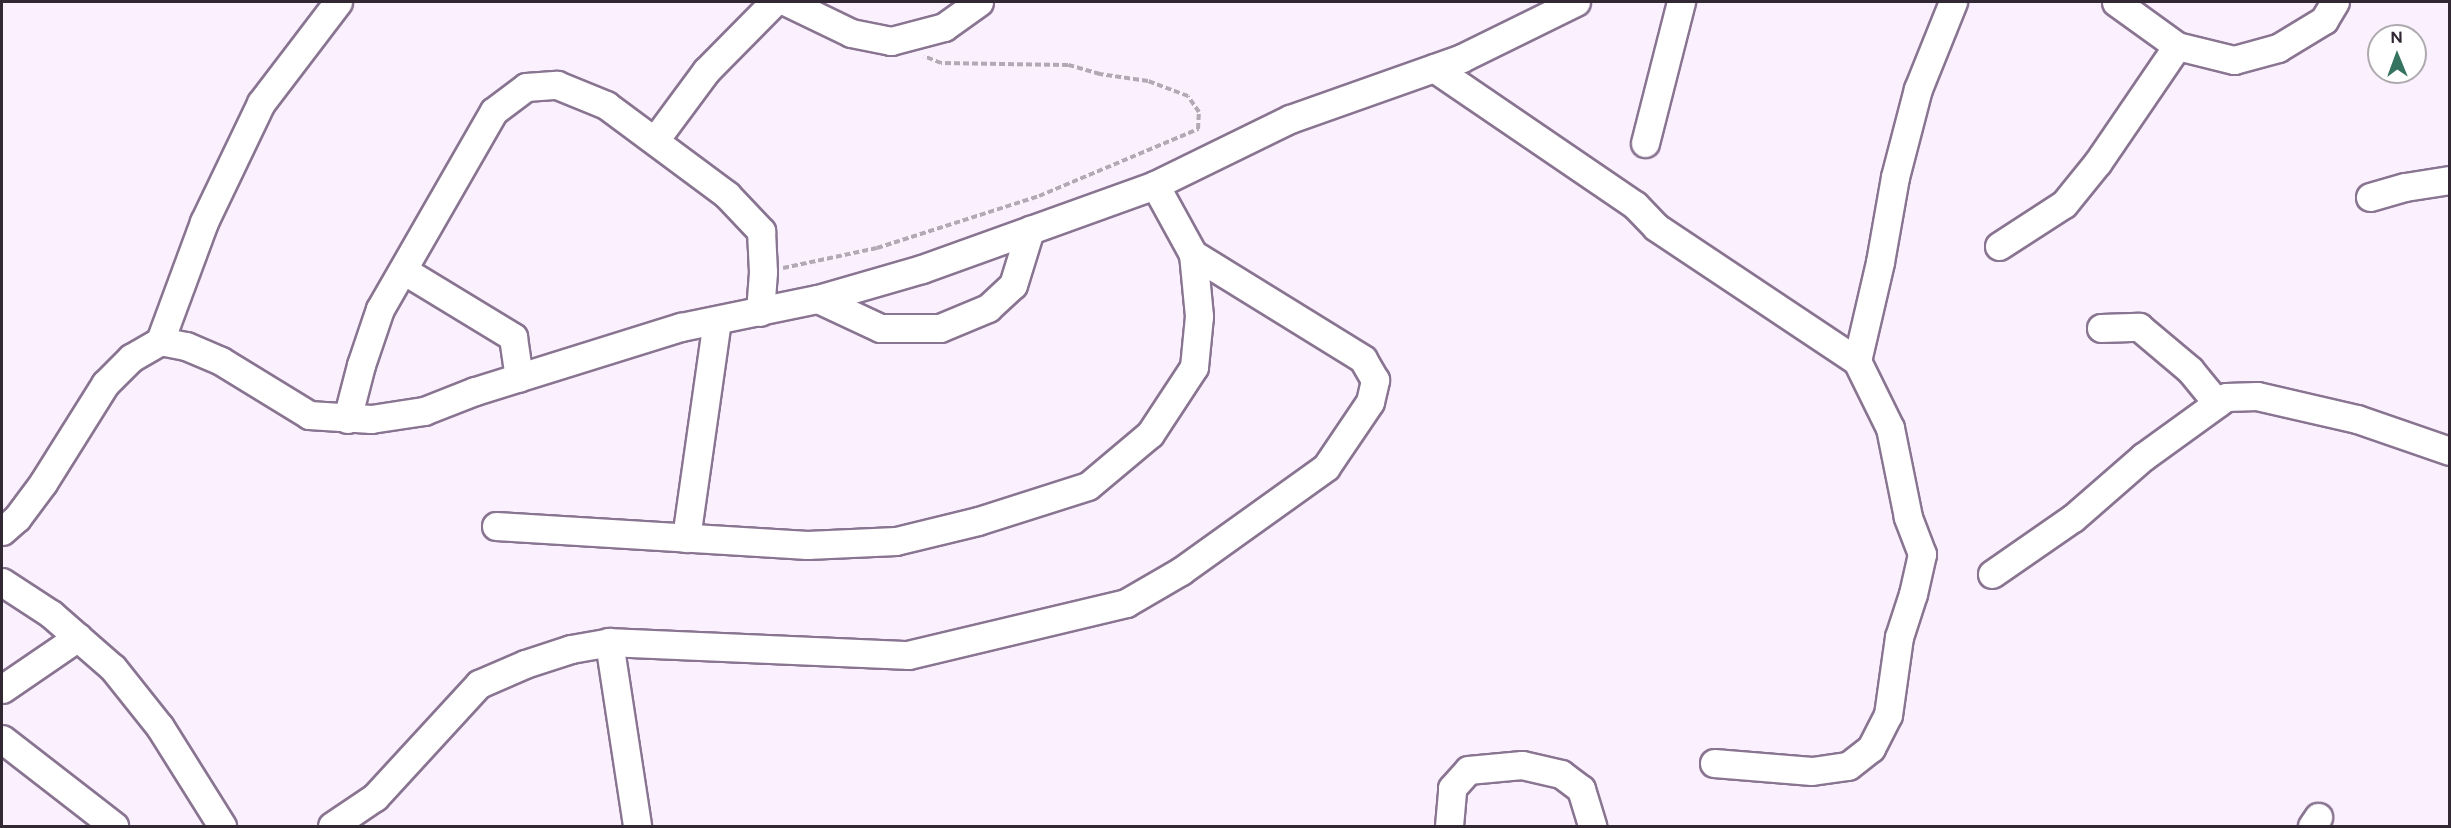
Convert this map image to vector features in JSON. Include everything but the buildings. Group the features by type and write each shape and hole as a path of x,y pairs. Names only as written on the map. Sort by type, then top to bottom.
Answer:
{"street":[{"path":"2,531 17,518 43,483 105,384 131,358 160,341 204,222 261,103 338,2"},
{"path":"656,140 706,71 774,2"},
{"path":"787,2 851,33 891,41 944,27 979,2"},
{"path":"160,341 186,346 221,361 309,415 371,419 424,411 519,378 681,327 818,299 922,269 1155,185 1290,119 1462,58 1576,2"},
{"path":"1645,143 1681,2"},
{"path":"1857,361 1880,262 1895,177 1918,89 1953,2"},
{"path":"2116,2 2177,46 2234,60 2278,48 2324,20 2335,2"},
{"path":"1999,246 2064,204 2098,162 2177,46"},
{"path":"1434,68 1635,205 1656,227 1857,361 1890,428 1908,516 1922,554 1913,594 1899,637 1888,715 1871,748 1848,766 1812,771 1714,763"},
{"path":"347,419 361,365 380,309 494,111 526,87 558,85 606,105 727,195 761,231 763,272 760,312"},
{"path":"2370,197 2405,187 2450,180"},
{"path":"496,526 807,545 896,542 978,521 1088,486 1150,434 1194,367 1199,316 1193,254 1155,185"},
{"path":"818,299 880,328 940,327 988,308 1013,285 1030,230"},
{"path":"332,826 375,797 479,684 525,664 571,649 609,642 909,655 1126,603 1181,571 1326,468 1370,402 1375,380 1363,359 1193,254"},
{"path":"403,270 513,337 519,378"},
{"path":"687,538 717,321"},
{"path":"2101,328 2139,327 2190,370 2217,403"},
{"path":"1992,574 2073,518 2143,457 2226,397 2257,396 2358,419 2450,451"},
{"path":"2,582 51,614 113,668 160,727 222,826"},
{"path":"2,689 78,637"},
{"path":"609,642 637,826"},
{"path":"2,739 114,826"},
{"path":"1449,826 1452,788 1468,770 1522,765 1561,774 1581,789 1592,826"}],"path":[{"path":"763,272 877,248 1039,196 1198,129 1199,112 1188,96 1148,81 1100,74 1068,65 941,63 891,41"}]}
